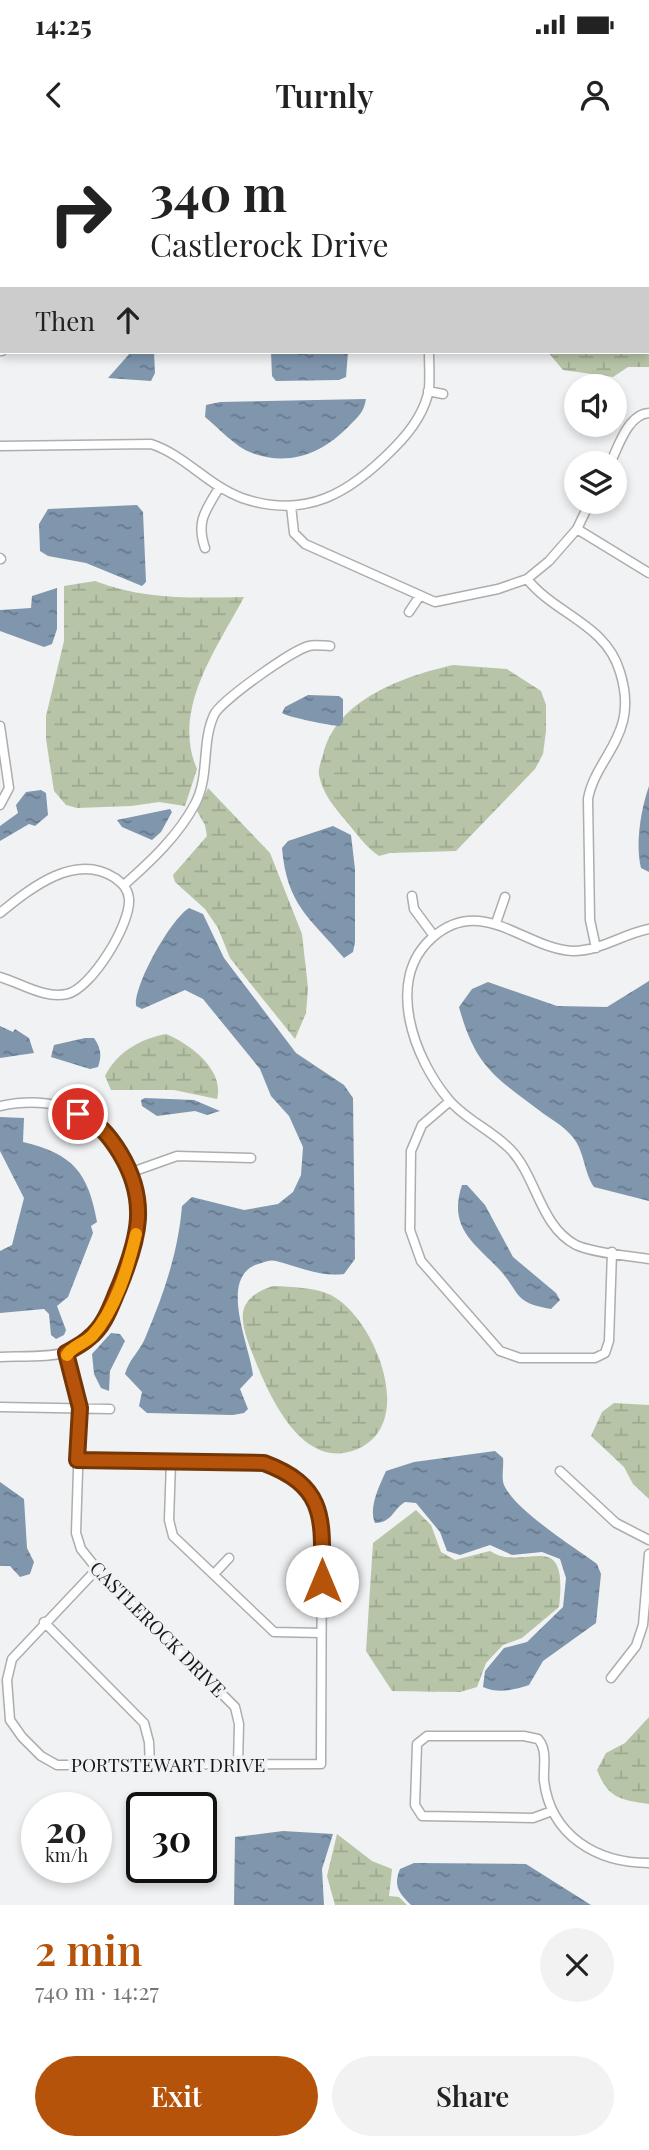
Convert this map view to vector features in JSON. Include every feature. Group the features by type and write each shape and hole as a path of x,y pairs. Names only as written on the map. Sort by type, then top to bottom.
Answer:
{"street":[{"path":"0,446 151,444 170,450 219,488 261,503 291,506 338,495 375,468 404,438 419,415 429,391 429,354"},
{"path":"429,391 443,394"},
{"path":"617,451 633,421 640,414 649,413"},
{"path":"205,548 199,531 205,512 219,488"},
{"path":"291,506 294,533 305,544 435,602 498,589 527,579 549,561 578,529 585,514"},
{"path":"578,529 649,573"},
{"path":"527,579 541,595 599,633 617,660 625,688 623,718 615,744 591,782 588,799 590,920 596,948"},
{"path":"409,612 419,597"},
{"path":"124,885 160,851 196,802 206,770 207,745 214,715 227,698 308,646 330,646"},
{"path":"0,726 9,788 0,805"},
{"path":"0,913 30,888 62,872 88,869 109,874 124,885 129,896 129,911 91,979 75,992 52,995 0,977"},
{"path":"412,896 414,909 434,936"},
{"path":"496,923 505,897"},
{"path":"649,929 596,948 573,951 554,947 496,923 457,924 434,936 410,972 408,1000 415,1040 424,1062 450,1101 511,1150 553,1224 576,1245 649,1259"},
{"path":"450,1101 422,1125 411,1151 410,1230 421,1261 500,1351 520,1358 595,1358 606,1353 609,1341 612,1252"},
{"path":"0,1106 43,1102 92,1120 111,1138 132,1172 139,1205 130,1259 107,1317 90,1338 66,1353 0,1357"},
{"path":"132,1172 177,1156 251,1158"},
{"name":"CASTLEROCK DRIVE","path":"66,1353 80,1408 76,1533 81,1549 97,1569 235,1707 239,1724 238,1765"},
{"path":"0,1407 110,1409"},
{"path":"77,1460 264,1463 287,1472 305,1485 314,1500 322,1528 321,1633 274,1632 173,1536 169,1520 171,1462"},
{"path":"561,1471 616,1523 649,1540"},
{"path":"611,1678 636,1646 646,1626 649,1554"},
{"path":"215,1574 229,1558"},
{"name":"PORTSTEWART DRIVE","path":"97,1569 12,1658 8,1704 10,1720 22,1738 41,1756 57,1765 321,1764 321,1633"},
{"path":"44,1622 144,1723 149,1742 150,1766"},
{"path":"552,1811 533,1818 422,1816 415,1805 417,1744 427,1736 524,1736 538,1739 544,1748 545,1785 552,1811 571,1836 592,1852 616,1860 649,1863"}],"green space":[{"path":"550,354 649,354 649,367 628,367 618,374 563,370"},
{"path":"95,581 150,595 244,597 210,658 193,702 190,747 197,769 185,806 159,802 77,808 66,805 54,791 46,739 46,716 64,641 64,586"},
{"path":"453,665 507,669 541,691 546,705 543,754 535,769 456,851 390,853 379,856 365,844 323,788 319,770 330,736 342,719 375,693 414,676"},
{"path":"208,788 270,853 302,934 308,988 306,1013 295,1039 230,958 218,928 205,909 175,882 173,875 207,836 205,825 197,811"},
{"path":"166,1034 204,1059 216,1078 217,1099 174,1090 111,1090 105,1076 116,1060 138,1043"},
{"path":"273,1286 310,1289 331,1295 347,1307 375,1348 384,1372 387,1396 384,1419 374,1437 355,1450 336,1453 319,1450 304,1440 279,1410 261,1375 248,1343 243,1313 250,1299 258,1292"},
{"path":"614,1403 649,1405 649,1499 633,1484 624,1467 591,1436 602,1412"},
{"path":"416,1510 431,1525 441,1552 455,1560 490,1551 503,1557 551,1558 557,1566 560,1581 559,1607 522,1638 503,1645 486,1663 477,1687 460,1692 392,1691 366,1651 373,1543"},
{"path":"649,1717 649,1804 616,1796 606,1787 597,1770 606,1753 625,1743"},
{"path":"337,1834 372,1861 392,1869 389,1896 399,1897 407,1905 335,1905 327,1876"}],"water":[{"path":"129,354 154,354 155,373 151,381 108,378"},
{"path":"271,354 348,354 346,377 339,380 276,381 272,376"},
{"path":"366,399 360,414 328,444 292,458 266,457 252,453 233,442 205,417 206,405 220,402"},
{"path":"137,505 143,512 146,582 142,586 86,563 48,556 40,551 39,524 48,509"},
{"path":"57,588 57,629 52,644 44,647 0,631 0,610 31,608 32,596"},
{"path":"308,695 339,696 343,699 343,722 340,726 282,713 285,707"},
{"path":"649,786 649,872 641,868 639,838 641,816"},
{"path":"41,790 46,793 48,815 35,826 29,824 0,841 0,826 18,813 16,805 26,792"},
{"path":"170,809 172,812 161,832 152,840 122,827 117,820"},
{"path":"333,826 351,835 355,869 355,942 353,952 344,958 310,920 295,897 289,883 282,848 288,841"},
{"path":"189,908 203,914 224,958 296,1053 344,1085 353,1098 355,1259 344,1274 318,1273 273,1261 255,1265 244,1273 239,1285 239,1315 253,1375 240,1389 248,1409 244,1413 233,1415 147,1413 139,1406 142,1392 125,1374 144,1341 164,1288 174,1256 182,1206 192,1197 244,1210 278,1204 293,1192 301,1175 303,1147 289,1116 271,1096 260,1069 203,999 185,990 142,1009 136,1006 141,983 155,953 181,914"},
{"path":"649,981 649,1201 594,1187 579,1146 570,1134 498,1078 479,1056 459,1007 472,989 488,982 557,1006 607,1007"},
{"path":"0,1026 13,1032 15,1029 29,1038 34,1053 0,1058"},
{"path":"94,1038 98,1045 98,1067 90,1069 51,1057 54,1045"},
{"path":"141,1100 194,1100 220,1111 207,1115 195,1111 157,1116 142,1106"},
{"path":"0,1117 24,1118 23,1142 66,1159 83,1178 93,1205 97,1222 91,1226 93,1233 68,1297 57,1306 66,1330 64,1335 56,1339 51,1335 49,1314 44,1309 0,1313 0,1251 12,1245 24,1198 0,1151"},
{"path":"462,1185 467,1185 485,1205 513,1257 556,1293 560,1300 551,1309 523,1300 465,1232 458,1212"},
{"path":"111,1333 120,1334 125,1341 110,1371 109,1391 101,1388 94,1374 92,1354"},
{"path":"495,1451 503,1458 503,1482 510,1495 546,1527 597,1564 601,1574 596,1623 543,1661 529,1685 500,1691 483,1687 485,1671 504,1648 527,1642 563,1607 566,1578 560,1559 542,1552 512,1555 490,1545 460,1555 447,1551 440,1532 416,1503 405,1502 381,1522 375,1523 373,1517 376,1496 386,1471 414,1462"},
{"path":"0,1482 24,1499 27,1548 34,1562 30,1574 20,1577 10,1566 0,1566"},
{"path":"283,1831 333,1834 322,1869 324,1905 234,1905 235,1837"},
{"path":"414,1863 526,1864 591,1905 411,1905 400,1893 397,1880 400,1869"}],"slow traffic":[{"path":"67,1355 66,1353 90,1338 107,1317 130,1259 136,1234"}],"route":[{"path":"78,1114 92,1120 111,1138 132,1172 139,1205 138,1226 130,1259 107,1317 90,1338 66,1353 80,1408 77,1460 264,1463 287,1472 305,1485 314,1500 322,1528 322,1581"}]}
